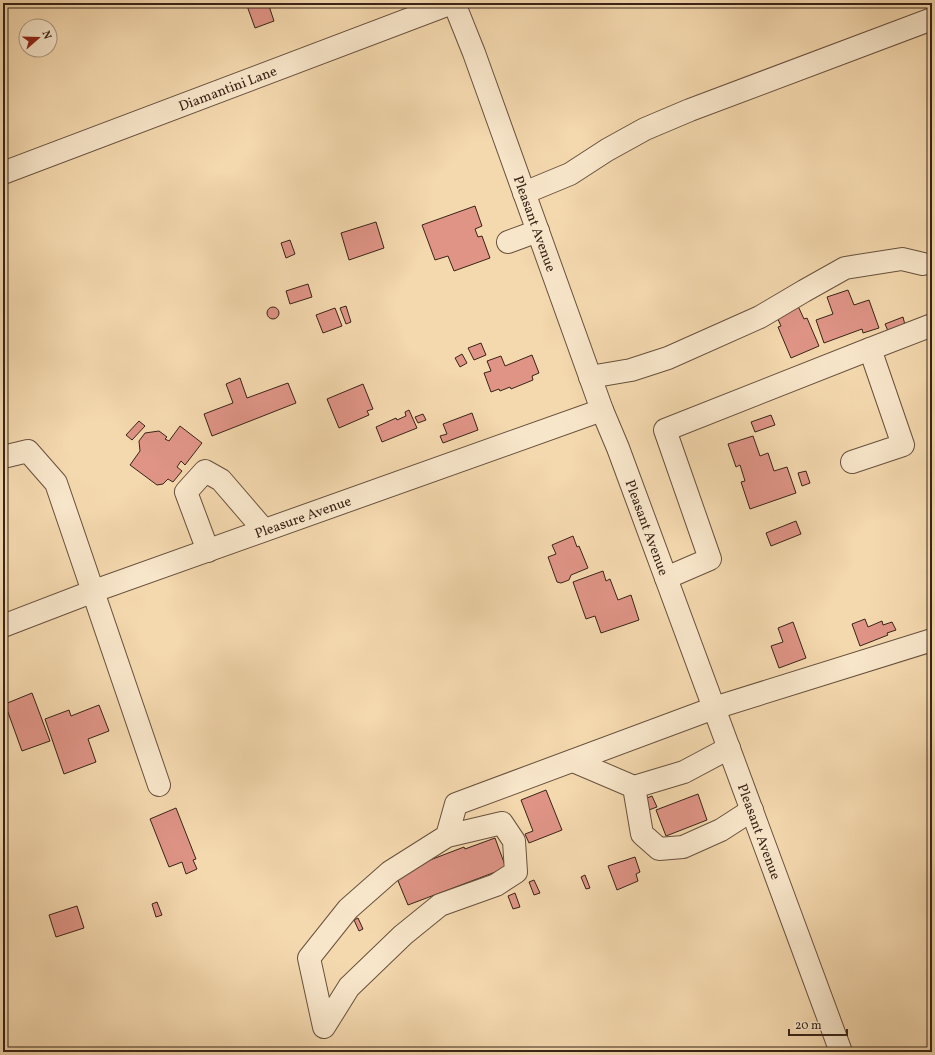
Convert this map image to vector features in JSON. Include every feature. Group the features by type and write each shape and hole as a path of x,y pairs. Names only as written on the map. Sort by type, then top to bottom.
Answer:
{"street":[{"name":"Diamantini Lane","path":"3,173 453,3"},
{"name":"Pleasant Avenue","path":"453,3 474,53 602,410 618,448 841,1052"},
{"path":"524,193 570,174 607,150 645,129 932,19"},
{"path":"508,242 538,231"},
{"path":"590,377 631,370 668,358 760,317 845,268 902,259 923,264"},
{"path":"666,578 710,559 665,430 932,325"},
{"path":"852,462 902,445 870,350"},
{"name":"Pleasure Avenue","path":"3,626 94,591 602,410"},
{"path":"3,457 28,451 56,483 159,785"},
{"path":"208,551 186,492 205,471 221,480 264,530"},
{"path":"447,836 502,823 514,841 516,872 496,885 440,906 403,935 349,987 324,1027 309,958 348,909 390,872 447,836 456,804 714,708 932,640"},
{"path":"573,760 634,787 684,772 729,748"},
{"path":"634,787 642,834 659,849 683,847 721,830 752,810"}],"building":[{"path":"246,3 268,3 274,21 255,28"},
{"path":"475,206 482,226 475,229 478,237 482,236 490,258 454,271 448,256 435,260 422,225"},
{"path":"376,222 384,248 349,260 341,233"},
{"path":"290,240 295,254 286,258 281,243"},
{"path":"308,284 312,297 290,304 286,291"},
{"path":"848,290 854,305 869,300 879,328 863,333 862,329 824,343 816,320 833,314 827,297"},
{"path":"346,306 351,322 346,324 340,308"},
{"path":"798,306 804,319 807,318 819,346 791,358 778,327 781,326 776,315"},
{"path":"273,307 277,309 279,313 277,317 273,319 269,317 267,313 269,309"},
{"path":"335,308 342,326 323,333 316,315"},
{"path":"903,317 905,325 888,331 885,324"},
{"path":"481,343 486,355 474,360 468,348"},
{"path":"462,354 467,363 460,367 455,358"},
{"path":"532,355 539,373 532,376 533,380 511,389 510,387 500,391 499,389 491,392 484,373 491,371 487,361 501,356 505,366"},
{"path":"240,378 247,398 288,383 296,403 212,436 204,414 233,403 226,384"},
{"path":"363,384 373,409 367,411 369,415 339,428 327,399"},
{"path":"409,410 417,428 382,442 376,427 396,418 397,420 406,416 405,412"},
{"path":"472,413 478,430 443,443 440,436 447,434 443,424"},
{"path":"423,414 426,420 418,423 415,417"},
{"path":"771,415 775,425 755,432 751,422"},
{"path":"139,421 145,426 132,440 126,435"},
{"path":"180,426 202,443 185,465 181,461 177,467 182,471 173,482 168,479 163,484 157,485 130,465 140,451 139,441 145,433 159,431 167,437 165,439 169,441"},
{"path":"753,436 760,456 768,453 774,471 787,467 796,493 750,509 741,482 745,481 740,465 736,467 728,444"},
{"path":"806,471 810,483 802,486 798,473"},
{"path":"796,521 801,534 771,546 766,533"},
{"path":"573,536 588,568 571,575 569,580 561,583 557,582 548,557 556,554 552,545"},
{"path":"603,571 606,581 610,579 618,600 631,595 639,620 601,633 595,616 586,619 573,582"},
{"path":"865,619 868,627 882,621 883,625 892,622 896,630 887,633 888,635 860,646 852,624"},
{"path":"793,622 806,658 779,668 771,646 783,642 778,628"},
{"path":"32,693 50,741 22,751 5,704"},
{"path":"99,705 109,731 88,739 96,762 64,774 45,719 69,710 71,716"},
{"path":"546,790 562,830 529,843 525,834 533,831 521,800"},
{"path":"698,794 707,820 666,836 656,810"},
{"path":"652,796 657,807 646,811 642,800"},
{"path":"176,808 196,859 193,860 197,869 186,874 182,862 169,867 150,819"},
{"path":"495,838 506,868 408,905 396,876 404,870 464,847 465,849"},
{"path":"635,857 640,872 636,874 638,881 617,890 608,866"},
{"path":"585,875 590,888 586,889 581,877"},
{"path":"534,880 540,893 534,895 529,882"},
{"path":"515,893 520,907 513,909 508,896"},
{"path":"157,902 162,915 156,917 152,904"},
{"path":"77,906 84,928 56,937 49,915"},
{"path":"358,918 363,929 359,931 354,920"}]}
